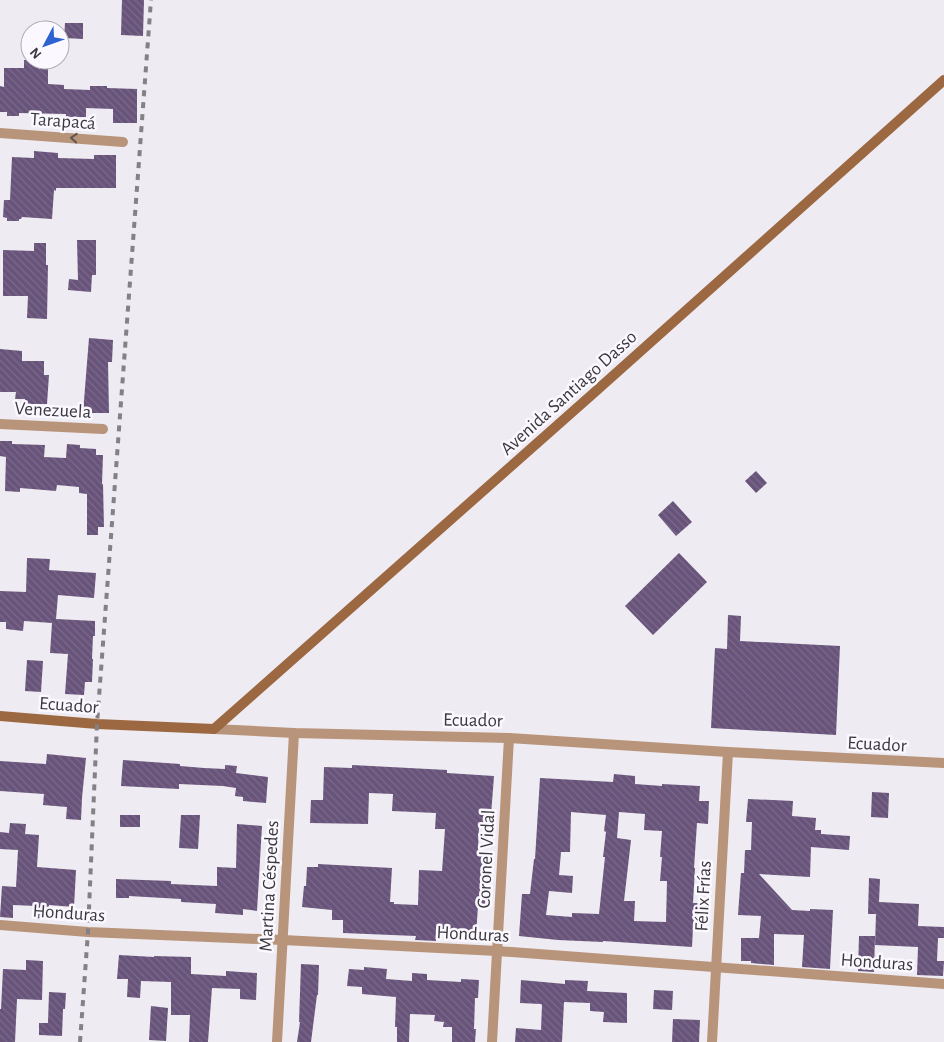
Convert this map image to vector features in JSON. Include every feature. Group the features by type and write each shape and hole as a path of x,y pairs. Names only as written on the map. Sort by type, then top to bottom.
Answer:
{"main road":[{"name":"Avenida Santiago Dasso","path":"214,729 944,80"},
{"name":"Ecuador","path":"0,716 97,724 214,729"}],"street":[{"name":"Tarapacá","path":"0,133 123,142"},
{"name":"Venezuela","path":"0,424 103,430"},
{"name":"Ecuador","path":"214,729 294,733 509,738 944,763"},
{"name":"Martina Céspedes","path":"277,1042 294,733"},
{"name":"Coronel Vidal","path":"492,1042 509,738"},
{"name":"Félix Frías","path":"712,1042 728,752"},
{"name":"Honduras","path":"0,925 88,932 497,951 944,984"}],"building":[{"path":"122,0 144,0 143,36 121,35"},
{"path":"70,23 83,23 83,39 70,38"},
{"path":"4,68 48,70 48,84 64,85 64,89 90,90 90,86 107,86 107,88 137,89 137,123 113,123 113,109 86,108 86,117 66,117 66,114 19,113 19,116 7,116 7,112 0,112 0,86 4,87"},
{"path":"34,151 58,153 58,158 94,159 94,155 116,155 116,188 56,188 56,191 54,190 52,219 22,217 19,221 7,221 7,218 3,217 4,200 10,200 12,157 34,158"},
{"path":"77,240 96,240 96,275 92,275 91,292 68,290 69,279 78,280"},
{"path":"34,243 46,243 46,265 48,265 47,319 27,318 28,296 3,296 3,250 34,251"},
{"path":"89,338 113,340 112,362 108,362 109,413 83,413"},
{"path":"0,349 22,351 22,361 44,361 44,375 49,375 47,404 25,404 25,399 15,399 16,392 0,392"},
{"path":"0,441 12,441 12,444 45,445 44,457 66,458 67,444 80,445 80,448 96,449 96,455 103,455 104,527 98,527 98,535 87,535 87,494 79,493 79,487 57,485 56,491 20,488 20,492 5,491 6,457 0,456"},
{"path":"756,471 767,483 756,493 745,481"},
{"path":"673,501 692,522 676,536 658,515"},
{"path":"679,553 707,582 653,635 625,606"},
{"path":"27,558 50,559 49,570 96,573 94,598 58,595 56,619 95,621 92,682 85,682 84,695 65,694 68,654 50,653 52,623 24,621 23,631 6,629 6,622 0,622 0,591 26,592"},
{"path":"728,615 741,616 740,641 840,646 836,735 711,728 715,648 727,649"},
{"path":"27,660 43,661 41,692 25,691"},
{"path":"47,754 86,758 81,820 66,819 67,807 43,805 44,794 0,791 0,761 46,764"},
{"path":"123,760 180,764 180,766 204,768 225,769 225,765 237,766 236,773 268,777 266,803 243,801 243,797 235,796 236,788 223,786 179,784 179,789 121,786"},
{"path":"352,765 447,770 447,773 494,776 490,828 479,827 478,851 487,851 485,906 478,906 476,935 436,933 436,941 415,940 416,936 343,933 343,920 332,920 332,910 302,907 307,867 318,867 318,864 392,868 390,902 394,902 394,904 418,905 419,870 442,871 445,829 435,829 436,813 392,811 393,794 369,793 368,824 310,823 311,800 323,800 324,767 352,768"},
{"path":"614,774 635,776 635,784 700,786 699,801 709,801 708,824 697,823 693,903 703,903 703,917 701,917 700,928 693,928 692,947 558,940 519,936 522,894 530,894 535,859 540,778 613,782","holes":["571,812 606,815 603,857 605,857 599,914 572,913 572,917 546,915 549,891 572,893 573,876 559,875 561,852 570,852","619,812 645,814 644,830 662,831 660,881 667,881 666,922 634,921 635,901 624,901 631,840 617,838"]},
{"path":"872,792 889,793 888,818 871,817"},
{"path":"748,799 793,801 792,816 816,818 815,830 821,830 821,834 850,836 849,850 811,847 810,877 759,874 792,910 833,910 830,969 802,967 804,935 774,934 774,965 741,961 741,938 759,938 761,916 738,915 741,873 744,873 745,850 751,850 752,822 746,822"},
{"path":"120,815 140,815 140,827 120,827"},
{"path":"181,815 200,815 198,849 179,848"},
{"path":"10,823 26,824 25,834 39,835 37,867 76,870 74,907 49,905 48,919 36,918 36,906 13,905 13,918 0,917 2,886 16,887 18,850 0,849 0,832 9,833"},
{"path":"237,824 262,826 257,911 243,909 243,915 215,913 216,904 181,902 181,899 129,896 129,898 116,898 116,879 171,881 171,884 217,886 217,867 236,868"},
{"path":"869,878 880,879 879,902 919,904 918,926 944,927 944,938 938,938 937,961 944,961 943,976 917,975 918,947 875,945 876,914 868,914"},
{"path":"859,936 875,936 874,972 858,971"},
{"path":"119,955 191,957 191,974 226,976 226,971 257,973 256,1000 240,999 240,989 212,988 208,1042 189,1042 190,1015 171,1015 171,982 141,981 140,998 127,997 128,979 117,979"},
{"path":"26,960 43,961 42,1000 17,999 15,1042 0,1042 3,969 26,970"},
{"path":"301,964 319,965 318,995 311,1042 297,1042 300,1022"},
{"path":"364,967 387,969 386,979 412,981 412,973 427,974 427,980 461,982 461,979 479,980 478,998 475,998 475,1042 452,1042 452,1027 443,1027 444,1022 434,1021 435,1015 410,1014 409,1042 397,1042 397,1027 395,1027 396,997 362,994 362,987 347,986 349,969 364,970"},
{"path":"521,980 565,984 565,980 588,981 587,991 627,993 627,1023 603,1022 604,1012 590,1011 590,1003 564,1002 562,1042 515,1042 516,1028 541,1030 542,1005 520,1003"},
{"path":"654,990 673,991 672,1010 653,1009"},
{"path":"49,992 66,993 65,1009 63,1009 62,1036 39,1035 39,1023 48,1023"},
{"path":"151,1006 168,1008 166,1041 149,1040"},
{"path":"673,1019 700,1020 699,1042 672,1042"}],"railway":[{"path":"80,1042 88,932 97,724 151,0"}]}
